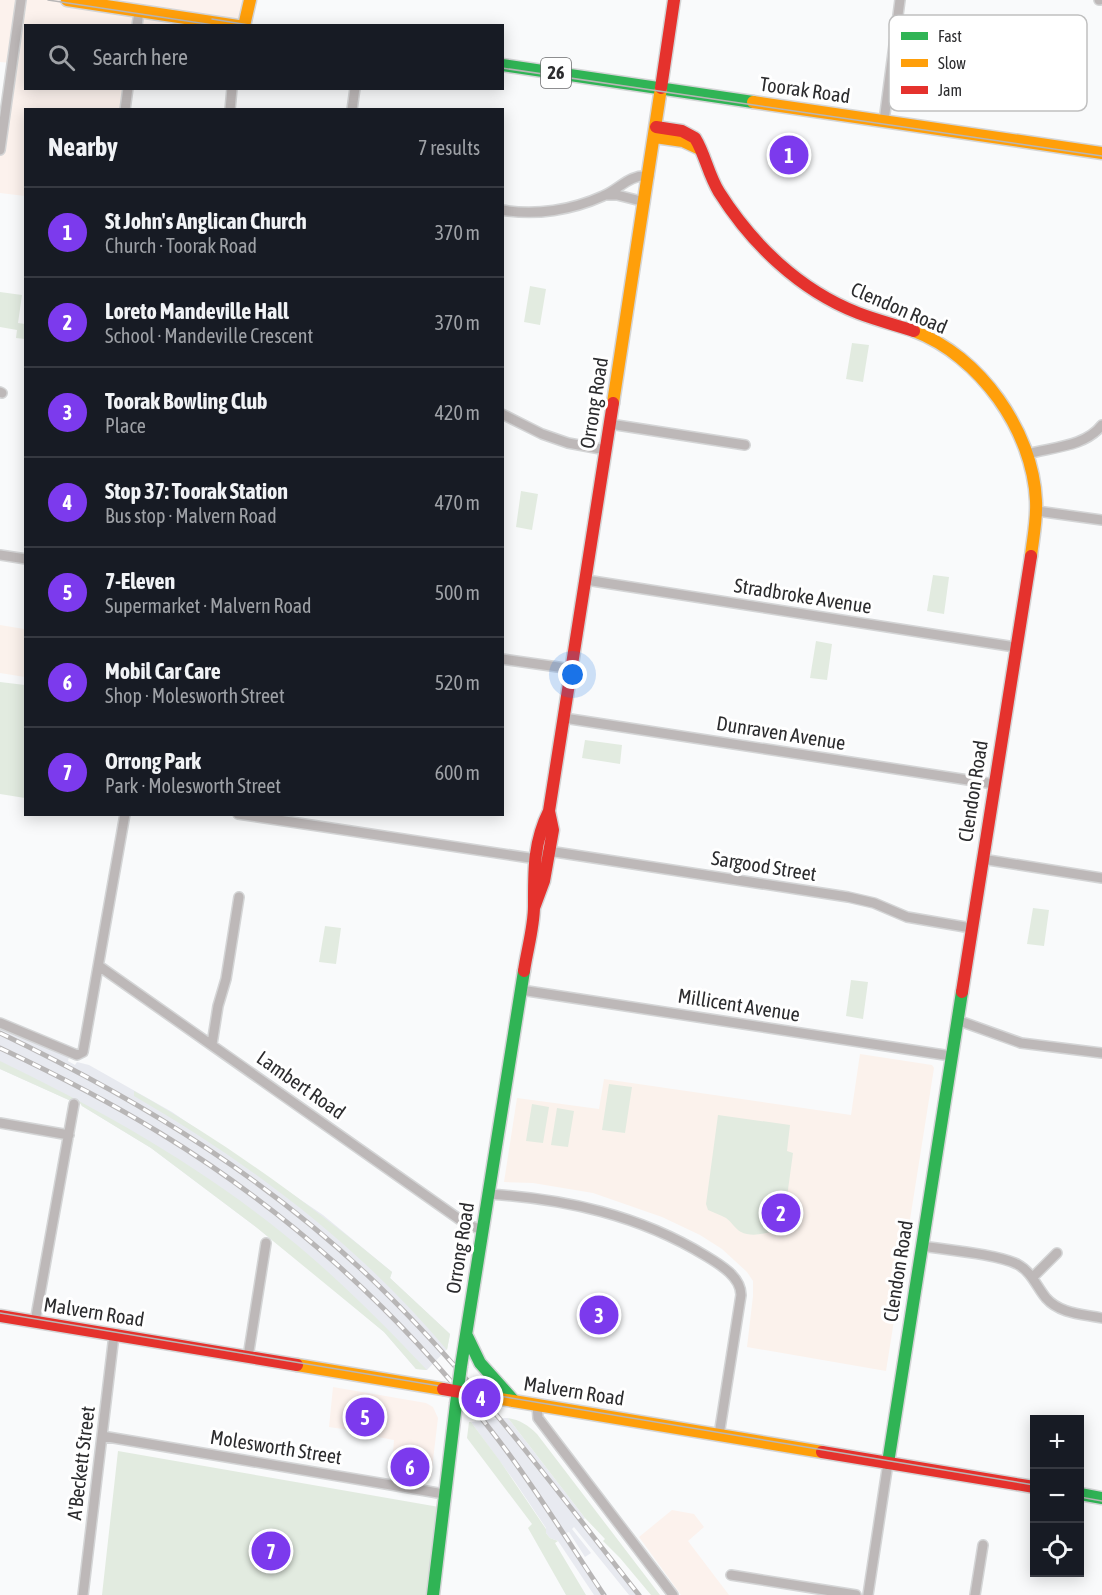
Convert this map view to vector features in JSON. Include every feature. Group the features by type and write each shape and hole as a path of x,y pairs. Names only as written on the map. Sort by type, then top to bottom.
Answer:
{"main road":[{"path":"68,0 225,24"},
{"path":"244,24 250,0"},
{"name":"Orrong Road","path":"534,908 532,876 541,825 549,811 645,202 674,0"},
{"name":"Toorak Road","path":"504,65 1102,153"},
{"name":"Clendon Road","path":"655,132 688,134 695,139 715,186 746,227 777,262 808,286 857,313 927,337 972,367 989,383 1002,403 1027,454 1035,490 1037,511 888,1463"},
{"name":"Orrong Road","path":"433,1595 461,1366 534,908 544,881 553,830 549,811"},
{"name":"Malvern Road","path":"0,1316 443,1389 456,1398 489,1397 1030,1486"},
{"path":"467,1332 473,1351 481,1365 514,1401"},
{"path":"1084,1495 1102,1498"}],"street":[{"path":"0,150 21,0"},
{"path":"898,15 900,0"},
{"path":"137,24 139,11"},
{"path":"884,121 889,83"},
{"path":"125,108 128,90"},
{"path":"230,108 232,90"},
{"path":"352,108 355,90"},
{"path":"504,210 528,212 580,206 606,195 638,174 649,176"},
{"path":"606,195 645,202"},
{"path":"504,415 542,434 568,443 606,450"},
{"path":"610,424 745,445"},
{"path":"1027,454 1078,442 1088,438 1102,425"},
{"path":"1037,511 1102,520"},
{"path":"0,555 24,559"},
{"name":"Stradbroke Avenue","path":"585,580 1015,647"},
{"path":"504,659 572,669"},
{"name":"Dunraven Avenue","path":"564,718 994,784"},
{"path":"0,1023 77,1055 81,1054 99,966 125,816"},
{"path":"251,816 527,858 549,853"},
{"name":"Sargood Street","path":"549,853 555,852 848,897 874,903 907,917 971,928"},
{"path":"982,859 1102,878"},
{"path":"212,1044 218,1006 226,979 239,897"},
{"name":"Lambert Road","path":"99,966 459,1219 483,1230"},
{"name":"Millicent Avenue","path":"521,990 951,1056"},
{"path":"957,1020 1021,1043 1102,1053"},
{"path":"35,1322 74,1104"},
{"path":"0,1123 69,1135"},
{"path":"488,1194 554,1200 621,1216 680,1241 722,1267 735,1278 741,1289 741,1295 718,1435"},
{"path":"248,1357 266,1243"},
{"path":"922,1246 1008,1261 1023,1268 1033,1278 1046,1298 1060,1309 1102,1318"},
{"path":"1033,1278 1057,1253"},
{"name":"A'Beckett Street","path":"83,1595 114,1335"},
{"path":"537,1405 538,1418 674,1595"},
{"name":"Molesworth Street","path":"102,1436 444,1494"},
{"name":"Clendon Road","path":"868,1595 888,1463"},
{"path":"975,1595 982,1545"},
{"path":"731,1575 856,1595"}],"shaded area":[{"path":"0,0 249,0 244,24 24,24 24,90 128,90 125,108 24,108 24,196 0,193 0,150 12,63 0,62"},
{"path":"530,286 546,289 540,325 524,322"},
{"path":"0,292 22,295 18,323 24,324 24,339 16,338 17,330 0,327"},
{"path":"852,343 869,345 863,382 846,379"},
{"path":"521,491 538,494 532,530 516,527"},
{"path":"933,575 949,577 944,614 927,611"},
{"path":"0,625 24,629 24,677 0,673"},
{"path":"816,641 832,644 827,680 810,678"},
{"path":"0,682 24,685 24,798 0,794"},
{"path":"585,740 622,745 620,764 582,758"},
{"path":"1033,908 1049,910 1044,946 1027,944"},
{"path":"325,926 341,928 336,964 319,962"},
{"path":"851,980 868,982 863,1019 846,1016"},
{"path":"0,1028 69,1057 68,1061 75,1065 77,1062 89,1065 172,1112 323,1215 392,1272 390,1278 450,1334 447,1349 427,1370 416,1369 384,1332 334,1290 256,1227 151,1148 80,1103 0,1069"},
{"path":"860,1054 932,1065 934,1068 886,1371 747,1347 753,1281 747,1272 722,1249 700,1235 662,1217 593,1193 533,1183 504,1182 517,1098 599,1109 604,1079 851,1115"},
{"path":"0,1061 75,1099 148,1140 253,1210 341,1284 427,1370 416,1369 384,1332 256,1227 151,1148 80,1103 0,1069"},
{"path":"609,1084 632,1087 625,1133 602,1130"},
{"path":"134,1091 235,1153 392,1272 390,1278 450,1334 447,1350 378,1276 301,1209 220,1149 134,1096"},
{"path":"532,1104 549,1107 543,1143 526,1141"},
{"path":"557,1108 574,1111 568,1147 551,1145"},
{"path":"718,1115 790,1125 787,1151 793,1153 783,1226 779,1229 762,1234 746,1234 739,1231 726,1218 708,1210 706,1204"},
{"path":"333,1387 426,1403 433,1407 438,1418 431,1477 426,1481 391,1476 394,1440 329,1427"},
{"path":"508,1418 585,1518 582,1521 642,1595 629,1595 574,1527 572,1529 591,1553 585,1557 569,1532 566,1533 607,1595 594,1595 558,1541 550,1538 546,1533 546,1528 515,1482 471,1422"},
{"path":"508,1418 524,1423 537,1434 660,1595 651,1595 603,1541 605,1539 585,1518"},
{"path":"469,1422 500,1461 546,1529 546,1533 550,1538 558,1541 555,1543 586,1595 566,1595 528,1528 532,1524 467,1438"},
{"path":"118,1451 439,1507 430,1595 102,1595"},
{"path":"672,1510 694,1514 704,1527 688,1541 729,1595 681,1595 639,1537"}],"tram line":[{"path":"48,0 207,24"},
{"path":"212,19 243,24"},
{"path":"504,68 1102,156"},
{"path":"0,1313 1030,1484"},
{"path":"1084,1498 1102,1501"}],"railway":[{"path":"0,1033 107,1088 208,1149 303,1219 348,1257 392,1299 489,1406 639,1595"},
{"path":"0,1048 61,1078 160,1133 251,1194 336,1264 415,1341 486,1424 532,1487 604,1595"}],"traffic: fast":[{"path":"504,65 753,102"},
{"path":"461,1366 524,971"},
{"path":"888,1463 962,992"},
{"path":"467,1336 480,1363 514,1401"},
{"path":"456,1404 461,1366"},
{"path":"433,1595 456,1404"},
{"path":"1084,1495 1102,1498"}],"traffic: slow":[{"path":"67,0 225,24"},
{"path":"244,24 250,0"},
{"path":"613,403 661,88"},
{"path":"753,102 1102,153"},
{"path":"655,137 683,141 698,148"},
{"path":"914,331 960,358 981,377 999,399 1013,423 1025,448 1033,475 1036,508 1031,556"},
{"path":"297,1365 443,1389"},
{"path":"489,1397 822,1452"}],"traffic: jam":[{"path":"661,88 674,0"},
{"path":"656,127 682,131 695,138 715,185 732,211 762,247 797,278 836,303 865,316 914,331"},
{"path":"534,908 544,881 553,830 549,811 613,403"},
{"path":"962,992 1031,556"},
{"path":"524,971 533,922 537,846 549,811"},
{"path":"0,1316 297,1365"},
{"path":"443,1389 489,1397"},
{"path":"822,1452 1030,1486"}],"place":[{"name":"St John's Anglican Church","path":"789,155"},
{"name":"Loreto Mandeville Hall","path":"781,1213"},
{"name":"Toorak Bowling Club","path":"599,1315"},
{"name":"Stop 37: Toorak Station","path":"481,1398"},
{"name":"7-Eleven","path":"365,1417"},
{"name":"Mobil Car Care","path":"410,1467"},
{"name":"Orrong Park","path":"271,1551"}]}
